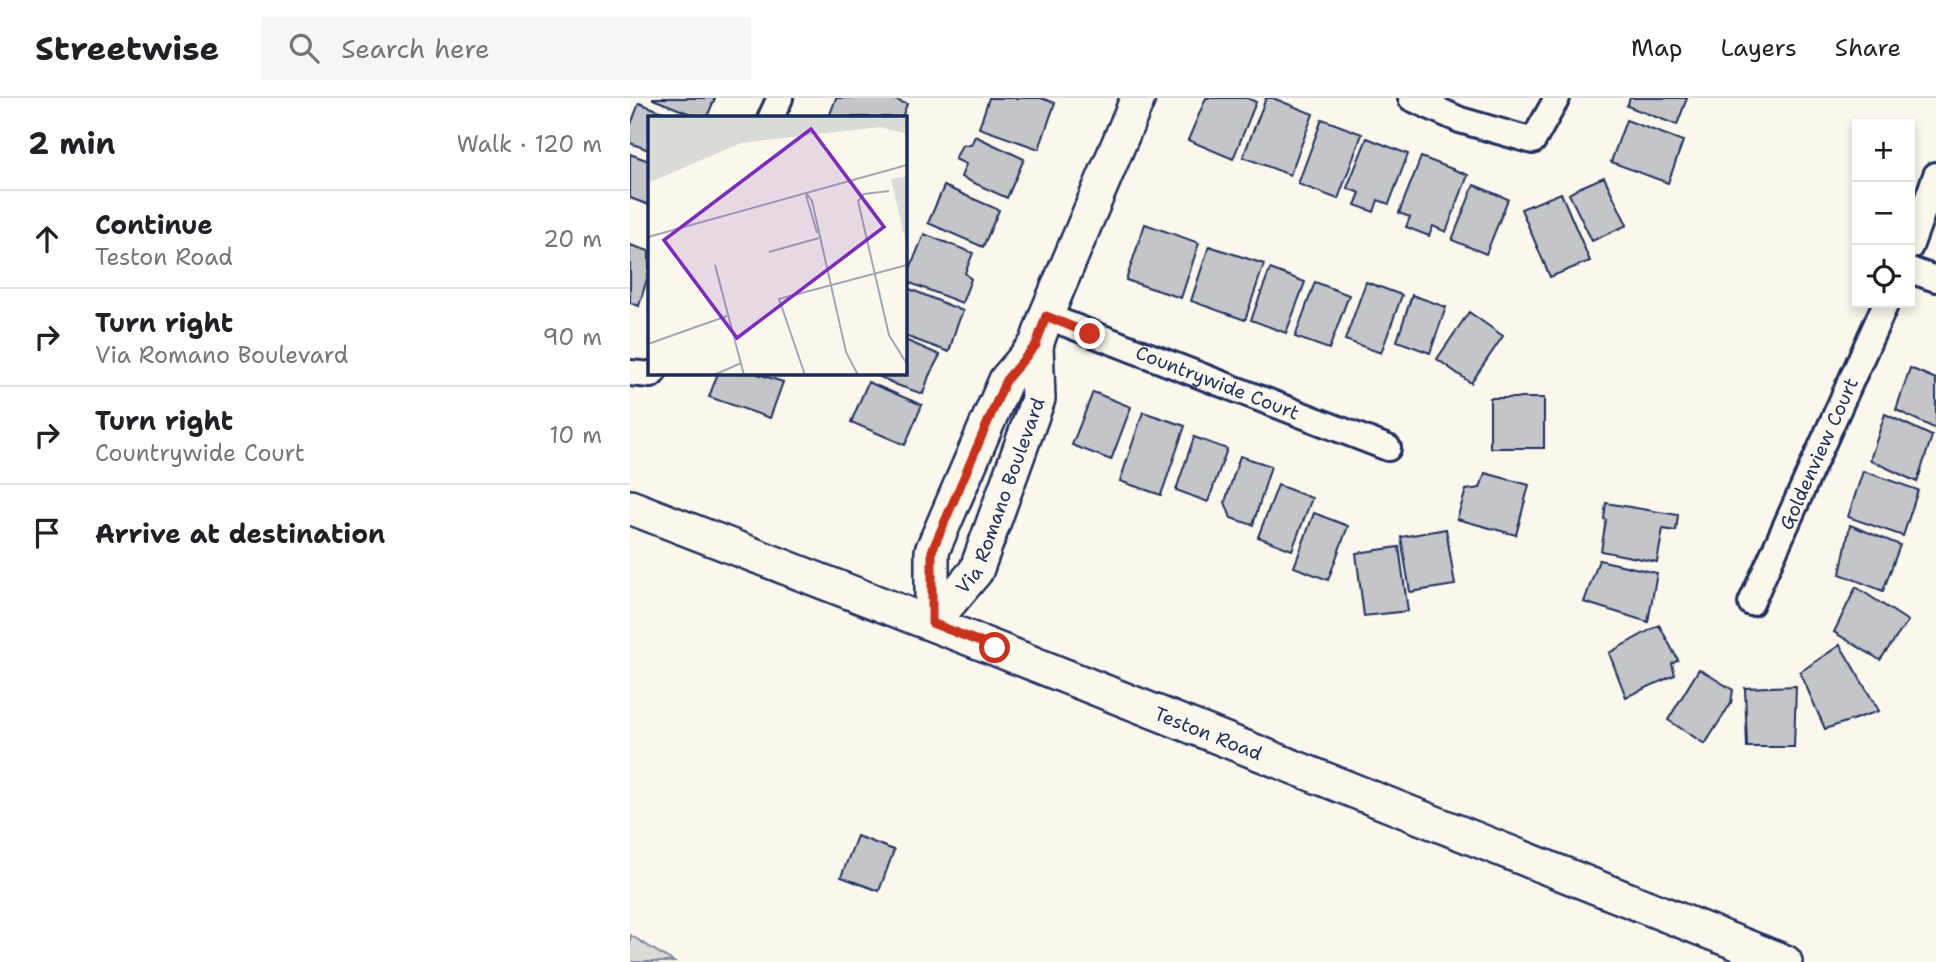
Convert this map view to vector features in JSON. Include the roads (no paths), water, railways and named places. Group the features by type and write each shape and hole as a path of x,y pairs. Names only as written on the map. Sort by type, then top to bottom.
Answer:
{"main road":[{"name":"Via Romano Boulevard","path":"932,623 932,551 1006,380 1041,330 1139,98"},
{"name":"Via Romano Boulevard","path":"932,623 976,571 1038,399 1041,330"},
{"name":"Teston Road","path":"630,507 932,623 1785,962"}],"street":[{"path":"771,116 780,98"},
{"path":"1411,98 1460,120 1533,141 1557,98"},
{"path":"1911,245 1936,175"},
{"path":"1915,272 1936,279"},
{"name":"Goldenview Court","path":"1751,603 1884,308"},
{"name":"Countrywide Court","path":"1041,330 1388,448"},
{"path":"630,373 652,374"}]}
